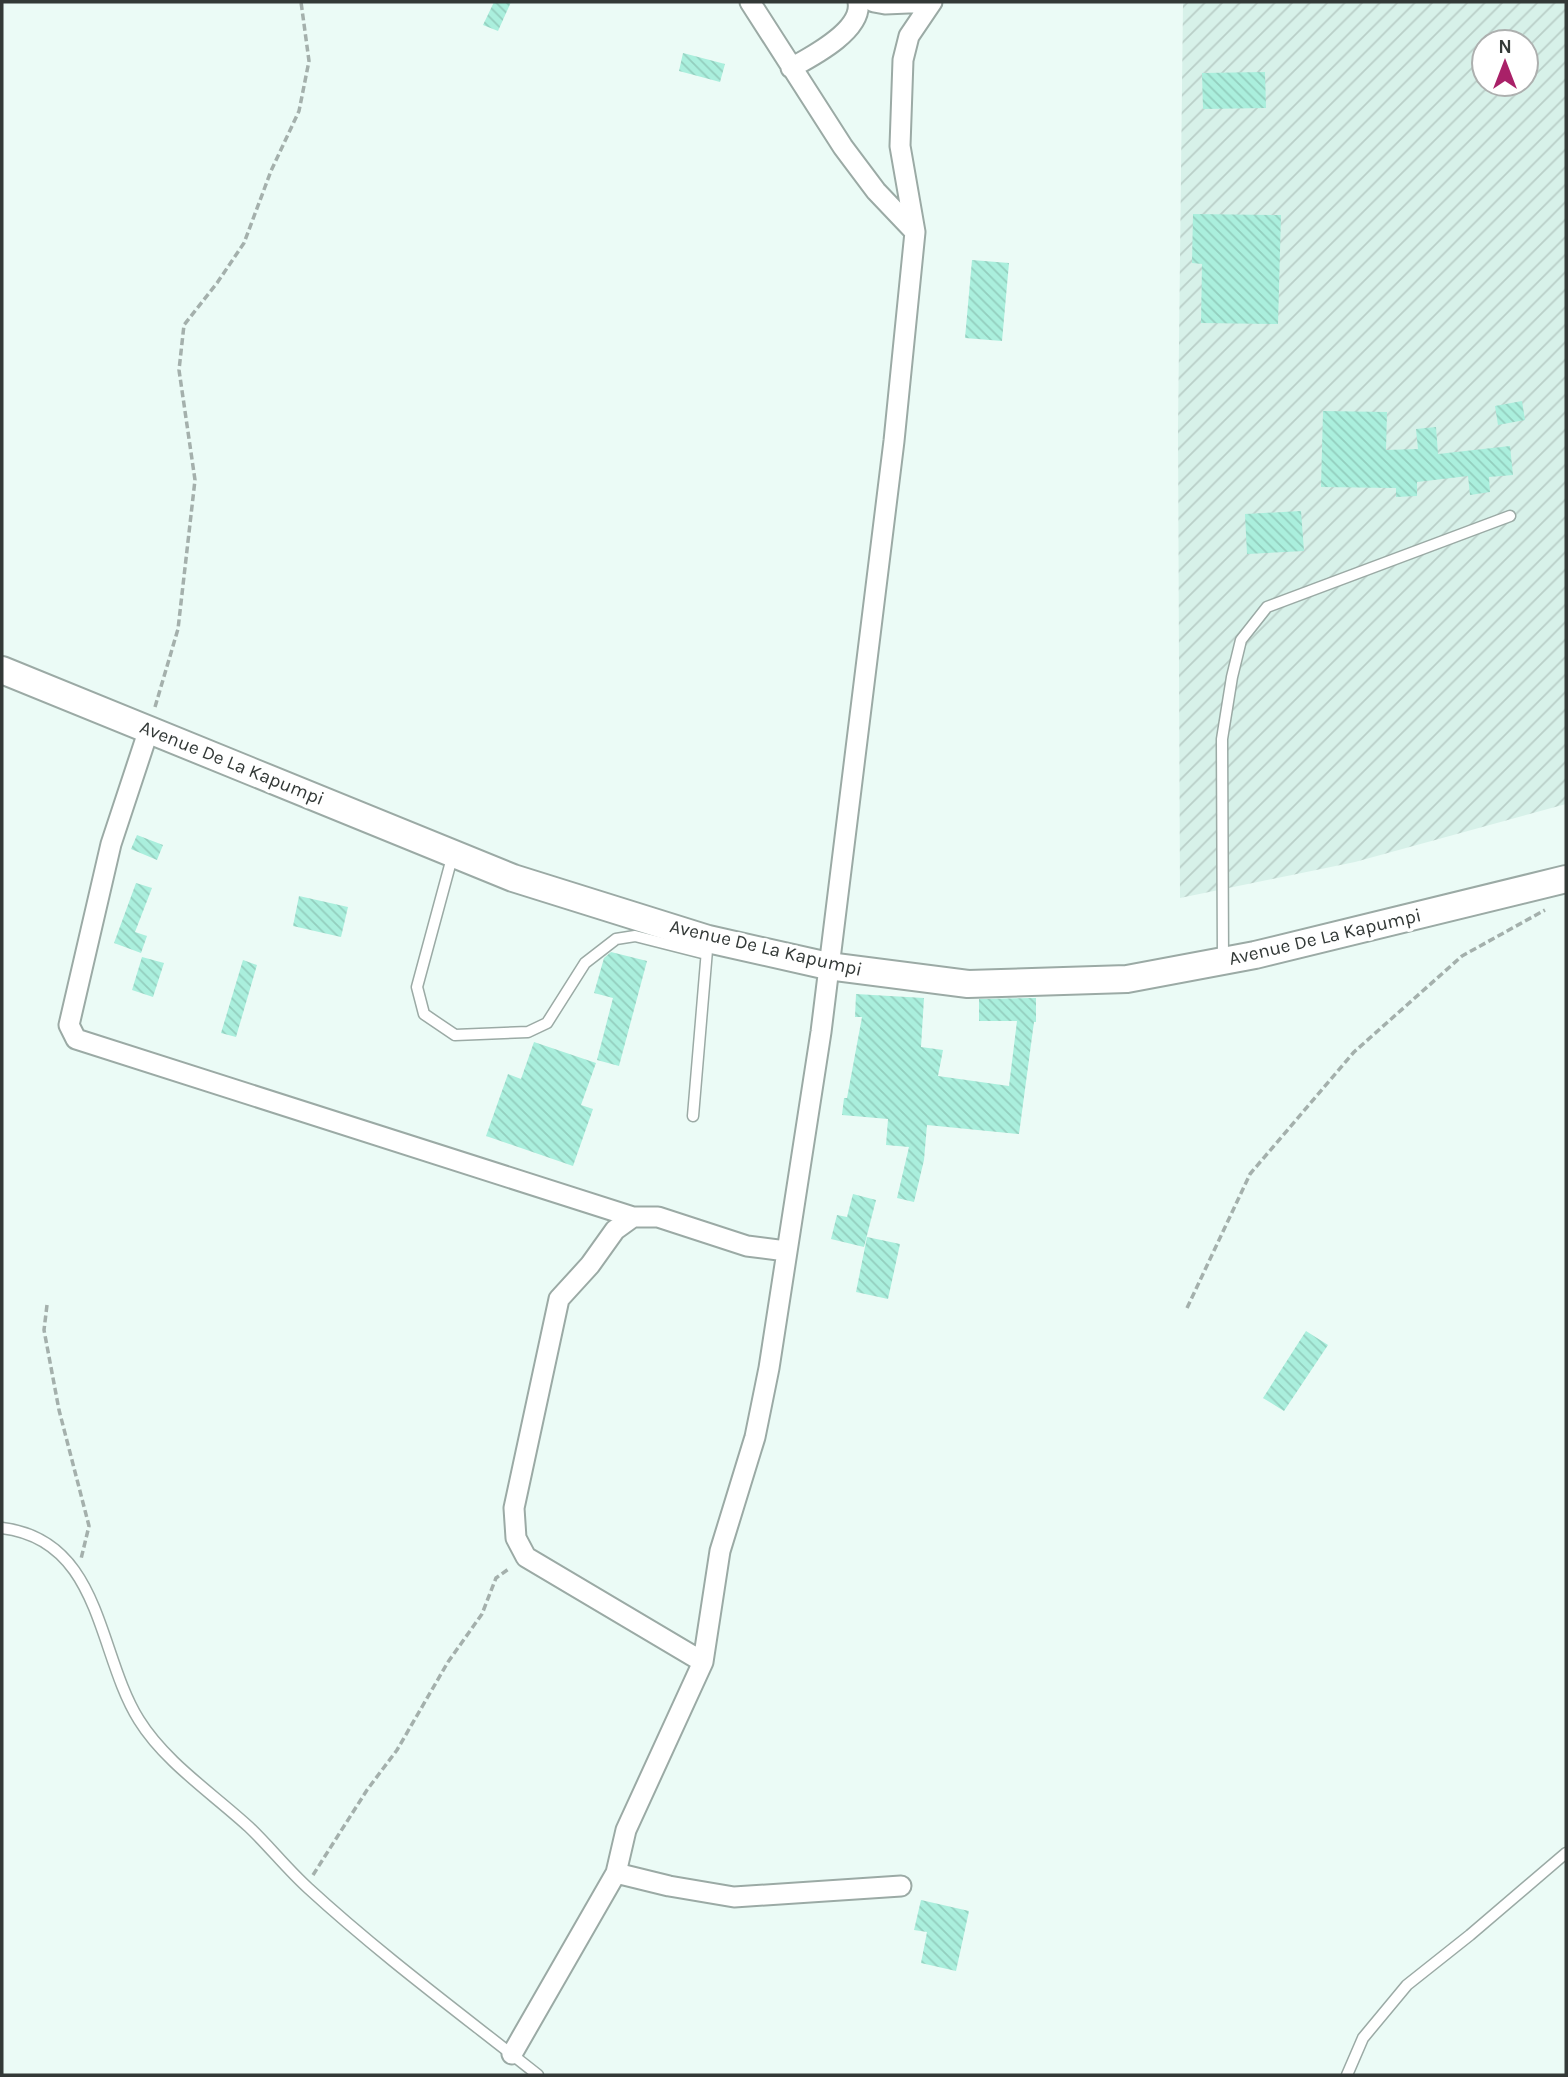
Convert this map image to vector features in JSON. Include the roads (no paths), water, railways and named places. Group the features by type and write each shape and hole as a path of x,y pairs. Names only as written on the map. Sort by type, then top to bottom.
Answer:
{"main road":[{"name":"Avenue De La Kapumpi","path":"2,670 513,878 707,947 828,966 968,984 1127,979 1223,961 1566,879"}],"street":[{"path":"750,2 843,147 876,191 915,232"},
{"path":"791,68 813,56 847,30 855,22 858,2"},
{"path":"874,2 932,2"},
{"path":"512,2054 616,1873 626,1830 703,1662 720,1551 755,1437 769,1368 821,1032 895,428 915,232 900,146 903,60 909,36 932,2"},
{"path":"149,729 104,873 69,1025 76,1039 633,1217 658,1217 747,1246 786,1251"},
{"path":"633,1217 615,1230 590,1265 558,1300 514,1508 516,1538 526,1557 703,1662"},
{"path":"616,1873 669,1886 734,1897 901,1886"}],"lane":[{"path":"1223,961 1222,739 1241,640 1268,607 1510,516"},
{"path":"453,854 416,987 424,1014 455,1035 528,1032 547,1023 585,963 616,939 635,936 707,947 694,1116"},
{"path":"2,1528 30,1536 52,1549 78,1573 97,1611 125,1694 139,1720 155,1741 251,1829 306,1886 370,1942 538,2075"},
{"path":"1347,2075 1363,2038 1407,1984 1470,1935 1566,1853"}]}
